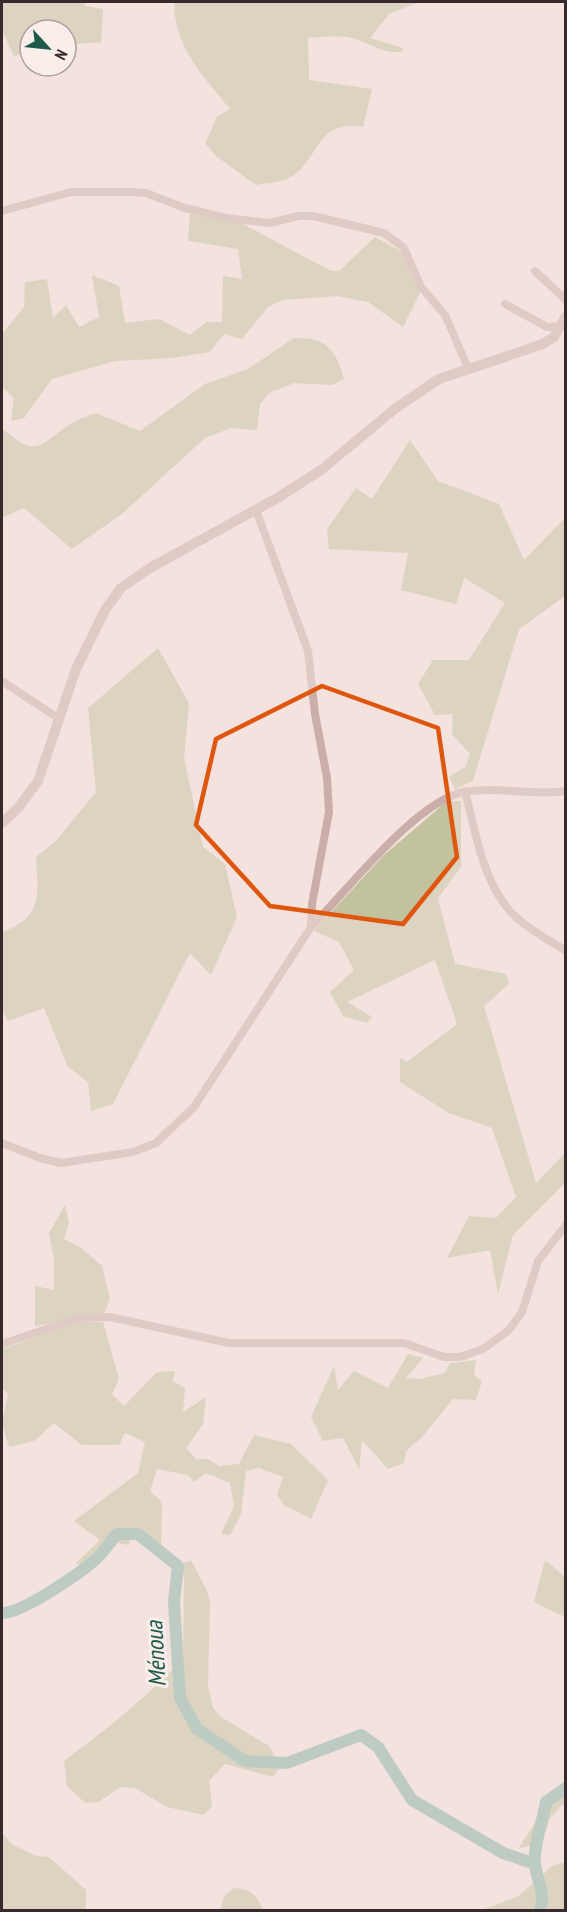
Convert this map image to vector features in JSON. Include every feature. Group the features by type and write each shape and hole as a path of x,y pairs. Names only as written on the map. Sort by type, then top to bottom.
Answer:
{"street":[{"path":"2,211 71,192 135,192 146,193 185,208 226,218 269,223 299,216 313,216 384,233 404,248 421,287 445,315 469,370"},
{"path":"535,271 566,300"},
{"path":"505,304 547,327 563,321"},
{"path":"2,823 18,808 38,781 49,755 58,718 90,639 105,610 121,588 150,568 256,510 336,460 427,386 449,375 543,344 554,337 563,321"},
{"path":"256,510 308,651 315,714 327,778 328,812 312,904 311,927"},
{"path":"2,681 58,718"},
{"path":"465,791 490,878 506,906 517,917 566,951"},
{"path":"2,1143 40,1158 61,1163 133,1152 156,1143 194,1107 311,927 408,826 443,800 465,791 538,794 566,791"},
{"path":"2,1344 80,1318 110,1317 229,1343 404,1343 422,1347 444,1357 466,1355 499,1340 516,1322 538,1261 566,1225"}],"highlighted area":[{"path":"322,686 438,728 457,857 403,924 270,906 196,825 216,739"}],"green space":[{"path":"2,2 83,2 86,6 103,9 101,42 78,44 78,18 18,18 18,55 14,56 2,30"},
{"path":"174,2 419,2 389,14 370,38 403,48 402,52 386,51 347,37 308,38 309,80 372,89 363,127 346,126 334,130 325,136 296,174 281,181 256,185 216,156 205,143 217,117 230,109 201,73 185,47 175,18"},
{"path":"190,214 241,223 331,271 339,271 375,237 402,252 421,291 403,327 368,302 337,296 283,300 268,307 242,339 224,334 210,352 173,358 115,361 52,379 24,418 11,421 14,398 2,387 2,334 24,307 25,282 47,279 53,318 66,305 79,327 99,317 92,275 119,286 125,323 159,319 190,335 206,322 222,322 223,276 242,279 238,249 188,241"},
{"path":"294,338 314,340 328,347 337,360 344,379 332,385 294,383 269,393 260,404 257,430 231,428 205,438 123,513 72,549 24,508 2,518 2,428 15,439 33,446 40,445 76,421 96,413 140,431 205,384 248,369"},
{"path":"410,440 438,481 499,504 524,560 565,518 565,596 519,629 473,781 455,789 449,777 465,767 470,754 452,734 453,714 435,715 418,684 433,660 469,660 505,603 464,578 456,604 401,590 408,553 329,549 327,529 356,488 372,499"},
{"path":"158,648 189,703 184,758 203,847 225,864 237,917 211,975 190,953 113,1104 91,1111 88,1082 68,1067 44,1008 8,1021 2,1011 2,932 16,926 32,912 37,893 36,857 55,842 96,792 88,708"},
{"path":"447,801 461,801 461,867 438,898 455,964 506,974 509,984 484,1006 536,1183 565,1153 565,1183 513,1235 498,1294 490,1250 447,1258 469,1216 496,1218 516,1197 492,1128 449,1113 400,1082 400,1058 407,1062 457,1024 435,960 347,1002 372,1017 367,1023 343,1016 330,992 354,970 339,942 314,931 383,856"},
{"path":"65,1205 69,1222 64,1239 81,1248 102,1266 110,1299 104,1314 35,1326 35,1286 54,1290 54,1260 49,1233"},
{"path":"78,1322 103,1322 119,1379 112,1394 124,1406 157,1372 175,1371 173,1381 185,1388 183,1412 206,1397 203,1424 186,1448 196,1459 208,1459 219,1466 239,1464 254,1435 291,1444 328,1480 311,1519 284,1505 277,1495 283,1477 259,1468 246,1471 241,1514 230,1535 221,1534 234,1506 230,1483 206,1473 194,1482 188,1475 157,1469 150,1491 162,1502 161,1550 133,1528 129,1545 106,1541 80,1565 76,1563 100,1540 74,1521 138,1473 145,1442 125,1433 119,1445 82,1445 54,1423 34,1441 9,1447 2,1423 8,1394 2,1388 2,1349"},
{"path":"408,1354 423,1358 406,1378 420,1379 445,1373 450,1363 476,1360 474,1375 482,1381 476,1400 453,1399 422,1437 406,1451 404,1463 388,1469 362,1440 359,1469 343,1438 323,1441 311,1417 334,1366 338,1390 354,1371 388,1388"},
{"path":"191,1560 207,1591 210,1602 208,1686 213,1708 221,1717 269,1746 280,1767 273,1777 225,1764 209,1781 212,1806 204,1815 167,1807 135,1788 121,1787 98,1802 85,1803 67,1786 64,1761 111,1725 183,1658 184,1576 178,1566"},
{"path":"545,1560 565,1577 565,1617 534,1602"},
{"path":"565,1784 565,1802 550,1818 542,1842 518,1849 553,1795"},
{"path":"2,1833 13,1845 36,1856 49,1857 86,1890 86,1910 2,1910"},
{"path":"565,1862 565,1910 482,1910 519,1896 552,1866"},
{"path":"234,1888 253,1894 263,1910 220,1910 224,1896"}],"waterway":[{"name":"Ménoua","path":"2,1613 22,1607 64,1583 96,1559 117,1534 138,1534 178,1566 174,1602 180,1698 197,1729 245,1761 287,1763 361,1735 378,1747 412,1800 503,1853 535,1864"},
{"path":"540,1910 542,1892 535,1864 537,1841 546,1802 566,1788"}]}
